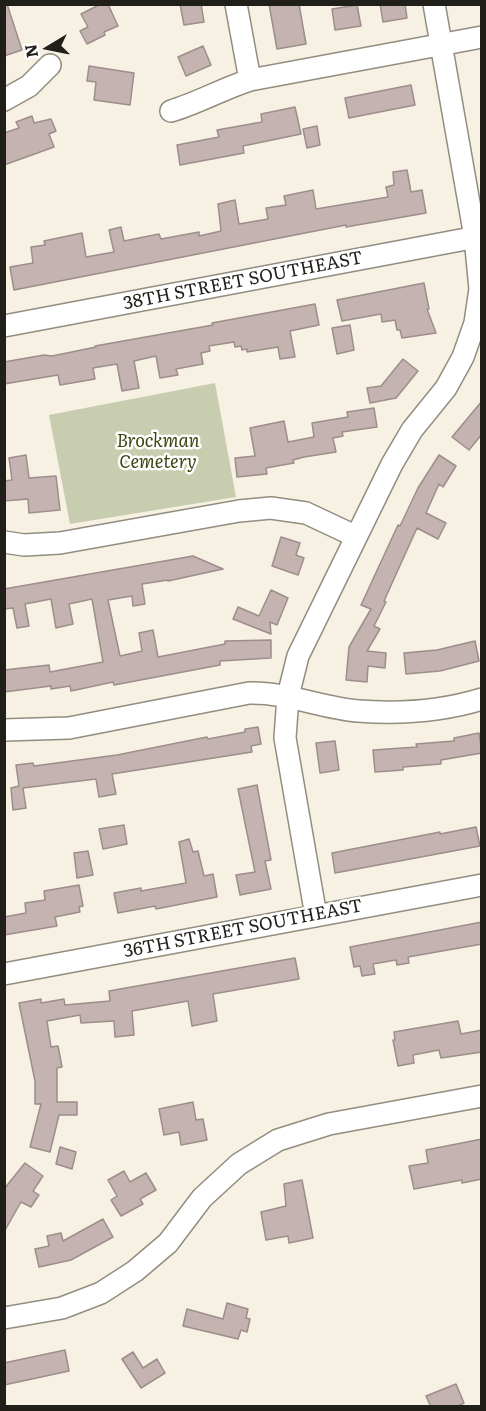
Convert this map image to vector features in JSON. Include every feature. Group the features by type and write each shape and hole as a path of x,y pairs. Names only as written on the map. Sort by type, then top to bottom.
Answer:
{"street":[{"path":"236,4 250,80"},
{"path":"316,916 285,738 288,696 298,656 397,455 412,430 446,388 464,357 475,323 480,289 478,237 434,4"},
{"path":"171,111 196,104 225,88 250,80 482,37"},
{"path":"4,100 29,86 50,66"},
{"name":"38TH STREET SOUTHEAST","path":"4,326 478,237"},
{"path":"4,542 24,545 60,543 239,511 270,508 306,513 356,536"},
{"path":"4,730 69,728 249,693 288,696 357,711 417,711 482,699"},
{"name":"36TH STREET SOUTHEAST","path":"4,974 482,885"},
{"path":"4,1318 62,1308 101,1293 135,1271 168,1243 202,1198 239,1164 278,1140 328,1124 482,1095"}],"green space":[{"name":"Brockman Cemetery","path":"215,383 236,497 70,524 49,415"}],"building":[{"path":"4,4 7,4 22,50 4,56"},
{"path":"101,4 108,4 118,26 104,32 105,35 87,44 80,31 88,27 81,14"},
{"path":"180,4 201,4 204,22 184,25"},
{"path":"269,4 299,4 306,44 277,49"},
{"path":"380,4 405,4 407,18 383,22"},
{"path":"357,5 361,26 335,30 332,9"},
{"path":"203,46 211,65 186,76 178,57"},
{"path":"89,66 134,73 130,105 94,100 96,82 87,81"},
{"path":"411,85 415,105 349,118 345,98"},
{"path":"295,107 301,134 243,146 244,153 180,165 177,145 219,137 217,130 262,122 261,114"},
{"path":"32,116 34,123 51,119 56,131 49,134 54,147 4,165 4,133 19,128 16,122"},
{"path":"317,126 320,145 307,148 303,129"},
{"path":"407,170 411,192 422,190 426,213 346,227 346,225 14,290 10,267 33,263 31,247 45,245 44,241 82,233 86,257 114,252 109,230 121,227 124,241 159,234 161,239 199,232 199,236 221,231 218,204 235,200 239,224 268,219 266,208 286,205 284,196 313,190 316,209 388,197 386,187 394,185 393,172"},
{"path":"424,283 429,309 427,309 436,333 402,338 395,320 382,322 381,314 342,321 337,300"},
{"path":"315,304 319,325 290,331 295,357 280,359 278,347 247,352 247,349 242,350 241,346 235,347 234,342 209,346 210,351 201,353 203,364 176,369 178,375 160,378 156,356 134,361 139,388 122,391 117,364 93,368 95,379 60,385 58,375 4,384 4,362 44,355 52,356"},
{"path":"350,325 354,350 337,354 332,328"},
{"path":"403,359 418,371 396,398 370,403 367,388 381,386"},
{"path":"482,401 482,434 469,450 452,437"},
{"path":"374,408 377,427 342,432 343,436 333,438 336,452 304,457 293,460 294,463 266,468 267,474 237,477 235,458 255,456 250,428 284,421 288,442 314,437 312,423 348,417 347,412"},
{"path":"26,455 29,478 56,476 60,510 29,513 28,499 4,501 4,481 12,480 9,458"},
{"path":"439,455 456,466 443,487 439,484 426,513 446,523 438,539 417,528 384,601 386,602 374,626 380,629 367,651 386,653 385,668 368,666 367,682 346,680 349,647 371,609 361,605 398,525 400,526 418,488"},
{"path":"281,537 300,543 296,555 304,558 298,575 272,566"},
{"path":"193,556 223,569 142,584 145,604 133,606 132,596 108,600 120,656 142,651 139,633 153,630 158,657 225,644 225,641 271,640 271,658 220,661 220,665 71,691 70,686 51,689 51,686 4,692 4,670 49,665 50,672 103,662 92,599 69,604 73,624 56,628 51,599 25,604 29,626 17,628 13,608 4,609 4,589"},
{"path":"271,590 288,598 277,625 270,622 271,634 233,619 238,607 259,616"},
{"path":"475,641 479,661 440,671 406,674 404,653 437,650"},
{"path":"258,727 261,744 251,746 252,752 112,774 116,794 99,797 96,779 23,788 26,808 13,810 11,788 19,786 16,765 33,763 34,766 117,755 245,732 245,729"},
{"path":"479,733 482,753 441,760 441,764 375,772 373,750 417,747 416,744 454,741 454,738"},
{"path":"335,741 339,770 320,773 316,743"},
{"path":"257,785 271,860 265,861 271,889 240,895 236,875 255,872 238,789"},
{"path":"124,825 127,844 103,849 99,829"},
{"path":"476,827 480,846 335,873 332,853"},
{"path":"189,839 193,852 198,851 204,876 213,874 217,897 156,909 155,906 118,913 114,893 186,883 179,842"},
{"path":"88,851 93,875 77,878 74,853"},
{"path":"79,885 83,906 79,907 80,912 55,917 57,926 4,935 4,917 26,913 25,903 45,900 44,891"},
{"path":"482,922 482,944 408,957 409,963 397,965 396,960 373,964 375,974 362,976 360,966 354,967 350,947"},
{"path":"295,958 299,979 213,994 217,1021 192,1026 188,1001 132,1011 134,1035 115,1037 114,1021 81,1023 80,1015 47,1021 51,1047 58,1046 62,1067 57,1068 57,1102 77,1102 77,1115 59,1115 50,1152 30,1147 41,1104 35,1104 35,1081 19,1003 41,999 41,1003 64,999 65,1005 110,1001 109,991"},
{"path":"458,1021 461,1034 482,1030 482,1052 441,1058 439,1050 413,1055 414,1063 398,1066 393,1040 395,1040 394,1032"},
{"path":"193,1102 196,1120 203,1119 207,1140 181,1145 179,1132 164,1135 159,1109"},
{"path":"482,1139 482,1179 462,1183 462,1180 414,1189 409,1166 428,1163 426,1150"},
{"path":"60,1147 76,1152 72,1169 56,1164"},
{"path":"25,1163 43,1176 33,1191 39,1195 31,1207 21,1202 4,1232 4,1189"},
{"path":"124,1171 130,1182 146,1173 156,1190 140,1199 143,1204 121,1216 111,1200 117,1196 108,1180"},
{"path":"302,1180 313,1238 289,1243 288,1236 266,1240 261,1212 286,1206 284,1184"},
{"path":"103,1219 113,1237 71,1260 39,1267 35,1249 49,1246 47,1236 61,1233 63,1241"},
{"path":"227,1303 248,1309 246,1318 250,1319 247,1332 241,1330 238,1339 183,1326 187,1309 223,1319"},
{"path":"65,1350 69,1371 4,1385 4,1363"},
{"path":"133,1352 143,1368 157,1359 165,1373 141,1388 122,1359"},
{"path":"456,1384 464,1403 456,1407 431,1407 426,1396"}]}
